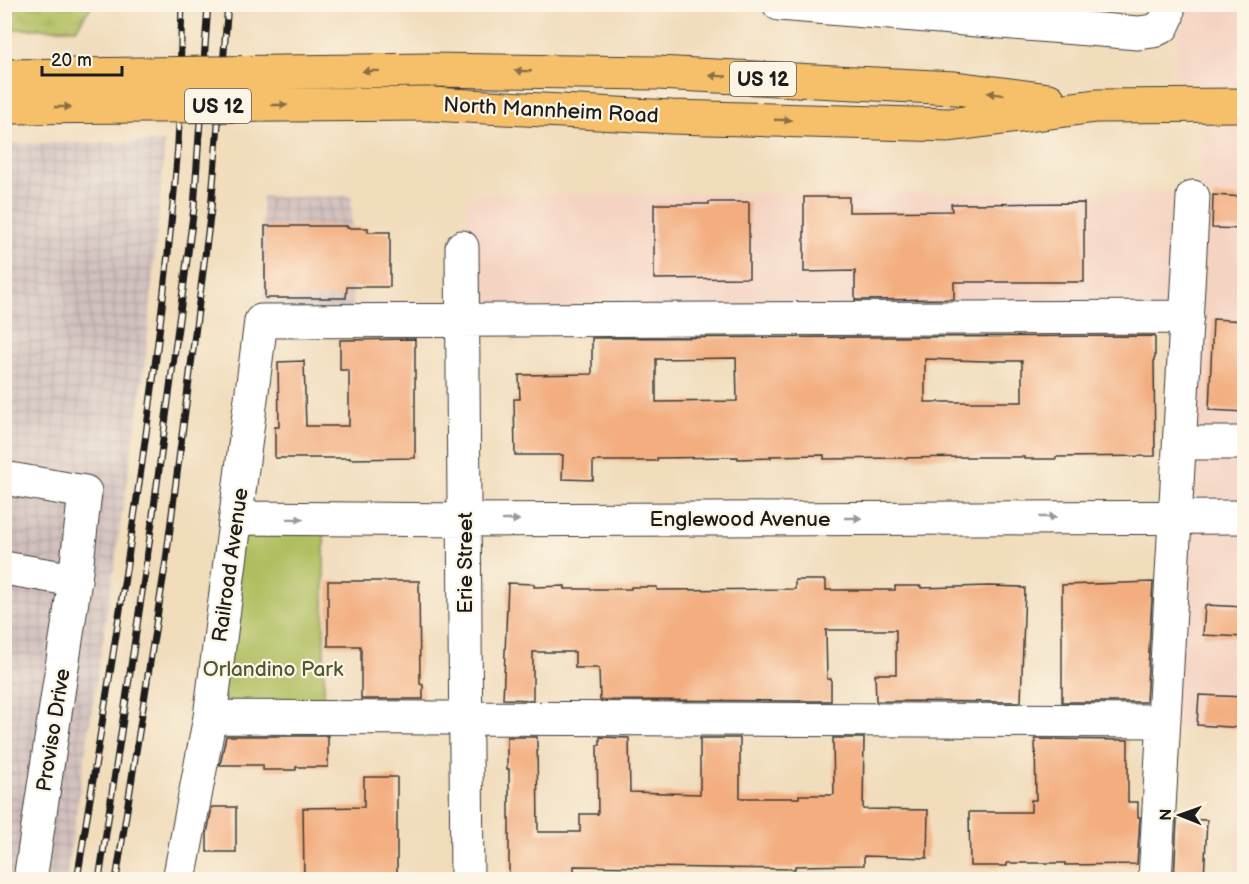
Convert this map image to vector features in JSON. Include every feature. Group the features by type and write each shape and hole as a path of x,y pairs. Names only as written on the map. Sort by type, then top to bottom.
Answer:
{"main road":[{"name":"North Mannheim Road","path":"4,76 430,70 657,74 956,88 1096,106"},
{"name":"North Mannheim Road","path":"4,107 431,104 672,117 950,125 1096,106 1245,105"}],"street":[{"path":"779,4 1137,33 1153,31 1163,26 1169,4"},
{"path":"1155,879 1193,197"},
{"name":"Erie Street","path":"462,247 467,879"},
{"path":"462,320 1187,317"},
{"name":"Railroad Avenue","path":"179,879 210,717 261,321 462,320"},
{"path":"1180,443 1245,443"},
{"name":"Proviso Drive","path":"4,478 85,492 75,580 30,879"},
{"name":"Englewood Avenue","path":"236,518 464,520 1245,517"},
{"path":"4,568 75,580"},
{"path":"210,717 1164,722"}],"shaded area":[{"path":"1180,5 1244,5 1244,97 1173,98"},
{"path":"1203,111 1244,111 1244,879 1235,879 1241,731 1167,726 1191,324 467,327 468,195 1198,192"},
{"path":"165,142 145,366 66,879 5,879 4,144"},
{"path":"351,196 353,321 264,323 262,197"}],"green space":[{"path":"5,4 92,5 76,29 5,29"},
{"name":"Orlandino Park","path":"240,514 324,515 324,722 213,722"}],"building":[{"path":"1213,195 1245,197 1245,229 1212,228"},
{"path":"804,197 849,197 849,212 952,211 951,204 1084,203 1084,282 954,282 954,299 855,300 855,271 804,272"},
{"path":"709,202 749,202 749,278 654,279 654,204 709,204"},
{"path":"265,226 347,226 347,228 368,228 368,232 390,232 390,287 347,287 346,298 265,298"},
{"path":"1213,319 1245,321 1245,412 1209,410"},
{"path":"1155,336 1155,456 1056,457 1056,459 969,457 824,459 824,455 738,459 738,457 657,458 657,461 593,461 593,480 562,479 563,455 515,455 514,399 520,399 519,375 592,374 592,338","holes":["736,358 737,401 656,402 656,359","925,359 1022,361 1022,402 925,402"]},
{"path":"415,339 415,458 275,458 275,427 279,427 278,362 304,361 306,426 349,426 349,370 340,370 340,340"},
{"path":"795,580 826,580 826,590 895,590 895,586 1025,588 1021,702 876,701 875,674 896,674 896,630 826,630 827,679 831,679 831,701 600,700 599,668 575,668 575,652 533,652 533,700 503,699 508,583 534,584 534,587 565,586 565,589 657,587 657,590 795,589"},
{"path":"328,581 419,581 420,684 423,685 423,699 361,699 360,646 328,646"},
{"path":"1153,582 1146,702 1062,702 1062,585"},
{"path":"1205,605 1245,607 1245,637 1203,635"},
{"path":"1199,695 1245,697 1245,728 1197,725"},
{"path":"226,736 328,736 328,767 263,770 263,765 220,765"},
{"path":"507,737 537,737 538,832 580,832 580,814 598,814 597,745 600,745 600,737 629,738 630,792 700,794 700,738 740,738 740,798 799,798 799,795 833,795 833,738 864,738 863,809 928,810 927,858 864,856 864,865 795,866 795,869 574,866 574,879 509,879"},
{"path":"1035,739 1128,740 1128,802 1138,802 1138,817 1140,817 1137,864 1007,863 1007,866 970,866 969,812 1031,812 1031,800 1036,800"},
{"path":"364,777 397,777 397,876 304,877 303,808 364,807"},
{"path":"212,807 236,807 236,852 207,852 207,834"},
{"path":"1177,819 1207,820 1204,879 1174,879"}],"railway":[{"path":"77,880 134,520 169,249 177,158 182,4"},
{"path":"99,880 147,559 194,208 208,4"},
{"path":"116,880 166,560 211,209 228,4"}]}
